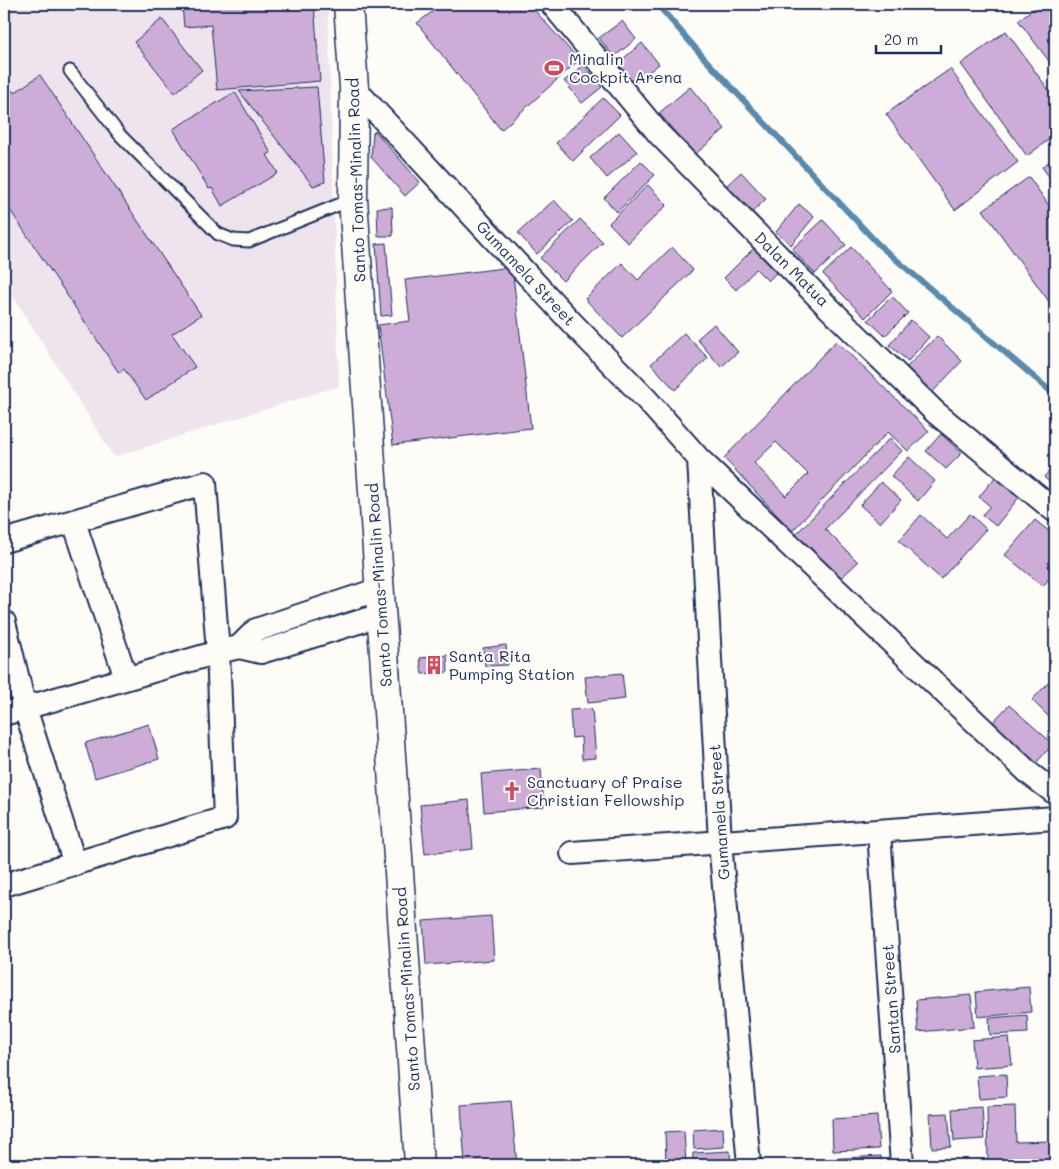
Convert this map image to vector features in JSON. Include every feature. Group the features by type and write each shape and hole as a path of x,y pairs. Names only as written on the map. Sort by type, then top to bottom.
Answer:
{"main road":[{"name":"Santo Tomas-Minalin Road","path":"348,4 354,88 353,198 419,1165"}],"street":[{"name":"Dalan Matua","path":"552,4 659,134 826,304 935,412 1055,511"},
{"name":"Gumamela Street","path":"354,88 573,324 647,400 699,459 1030,774 1055,793"},
{"name":"Gumamela Street","path":"699,459 720,842 749,1165"},
{"path":"4,541 205,483 229,649 225,818 4,885"},
{"path":"74,522 126,678"},
{"path":"14,711 229,649 256,630 380,602"},
{"path":"4,622 14,711 75,864"},
{"path":"572,853 1055,818 1055,822"},
{"name":"Santan Street","path":"879,832 902,1165"}],"lane":[{"path":"70,72 120,135 218,234 233,240 249,242 353,198"}],"shaded area":[{"path":"4,4 328,4 339,386 114,457 4,282"}],"building":[{"path":"182,4 314,4 320,81 217,90 211,25 184,27"},
{"path":"443,4 529,4 579,60 501,130 417,23"},
{"path":"1040,4 1055,4 1055,69 1018,20"},
{"path":"162,19 202,70 175,93 134,42"},
{"path":"622,21 636,39 614,57 599,38"},
{"path":"1006,31 1055,99 1055,135 1027,156 961,64"},
{"path":"642,43 659,64 634,84 618,63"},
{"path":"584,65 602,87 582,103 564,81"},
{"path":"950,69 1018,162 955,210 886,114"},
{"path":"40,75 201,315 172,334 195,367 146,400 124,369 119,373 4,201 4,86 7,84 14,93"},
{"path":"317,87 325,182 313,186 239,91"},
{"path":"690,87 725,129 694,155 659,113"},
{"path":"235,92 271,153 267,155 278,173 222,206 212,188 209,189 173,129"},
{"path":"603,98 620,115 573,161 556,143"},
{"path":"375,131 420,182 405,196 371,157 373,133"},
{"path":"619,132 637,152 607,178 590,158"},
{"path":"1055,157 1055,185 1042,167"},
{"path":"641,161 655,175 617,212 604,198"},
{"path":"741,172 766,199 749,215 724,188"},
{"path":"1029,177 1055,214 1055,299 1050,303 983,210"},
{"path":"648,185 667,205 628,243 609,223"},
{"path":"554,200 573,221 537,254 518,233"},
{"path":"799,204 814,217 791,245 776,232"},
{"path":"392,207 393,236 378,236 377,208"},
{"path":"580,219 603,242 563,281 540,258"},
{"path":"823,220 846,245 815,274 792,249"},
{"path":"386,243 392,315 381,316 376,244"},
{"path":"757,245 781,268 768,281 756,269 736,290 724,278"},
{"path":"672,247 693,270 622,338 585,299 622,263 638,280"},
{"path":"851,247 892,291 865,318 823,274"},
{"path":"512,267 531,428 393,445 378,325 410,321 405,280"},
{"path":"892,296 908,313 885,336 868,320"},
{"path":"911,320 929,337 908,361 889,345"},
{"path":"714,324 738,352 721,367 697,339"},
{"path":"684,333 708,358 675,390 651,364"},
{"path":"937,336 962,361 928,397 902,372"},
{"path":"836,341 929,431 908,451 888,432 792,531 724,458","holes":["776,442 808,474 786,496 754,463"]},
{"path":"941,434 962,453 946,469 926,451"},
{"path":"890,438 902,451 825,529 858,562 841,578 796,534"},
{"path":"909,457 935,481 918,501 891,476"},
{"path":"1055,464 1055,488 1044,477"},
{"path":"996,476 1020,496 996,526 982,515 990,506 979,497"},
{"path":"881,482 901,500 880,523 860,505"},
{"path":"970,514 986,529 941,579 899,541 921,515 947,539"},
{"path":"1035,520 1055,536 1055,571 1043,586 1005,555"},
{"path":"506,645 508,665 485,666 483,648"},
{"name":"Santa Rita Pumping Station","path":"447,655 448,672 422,674 420,658"},
{"path":"622,673 625,699 588,703 585,677"},
{"path":"1049,682 1055,688 1055,723 1032,700"},
{"path":"1009,705 1053,744 1036,763 992,723"},
{"path":"592,709 596,758 582,759 581,737 572,738 570,710"},
{"path":"149,724 159,759 95,778 85,743"},
{"name":"Sanctuary of Praise Christian Fellowship","path":"541,769 544,807 484,812 481,774"},
{"path":"469,800 473,849 425,854 420,805"},
{"path":"491,916 494,960 426,965 423,921"},
{"path":"1029,987 1031,1012 978,1017 976,992"},
{"path":"971,995 974,1027 918,1032 916,1000"},
{"path":"1027,1015 1028,1033 990,1035 989,1018"},
{"path":"1009,1037 1012,1065 974,1068 972,1040"},
{"path":"1006,1074 1007,1097 979,1099 977,1076"},
{"path":"511,1101 517,1165 465,1165 461,1105"},
{"path":"1015,1106 1016,1142 1052,1141 1053,1165 988,1165 987,1107"},
{"path":"982,1107 984,1139 954,1141 952,1109"},
{"path":"948,1113 951,1147 932,1148 930,1114"},
{"path":"877,1116 879,1149 833,1151 832,1119"},
{"path":"723,1128 724,1147 694,1149 693,1130"},
{"path":"684,1131 686,1165 666,1165 665,1132"},
{"path":"730,1151 731,1165 693,1165 693,1153"},
{"path":"881,1156 882,1165 829,1165 828,1159"}],"waterway":[{"path":"657,4 704,58 879,245 1055,395"}],"place":[{"name":"Minalin Cockpit Arena","path":"554,68"},
{"name":"Santa Rita Pumping Station","path":"434,665"},
{"name":"Sanctuary of Praise Christian Fellowship","path":"512,791"}]}
